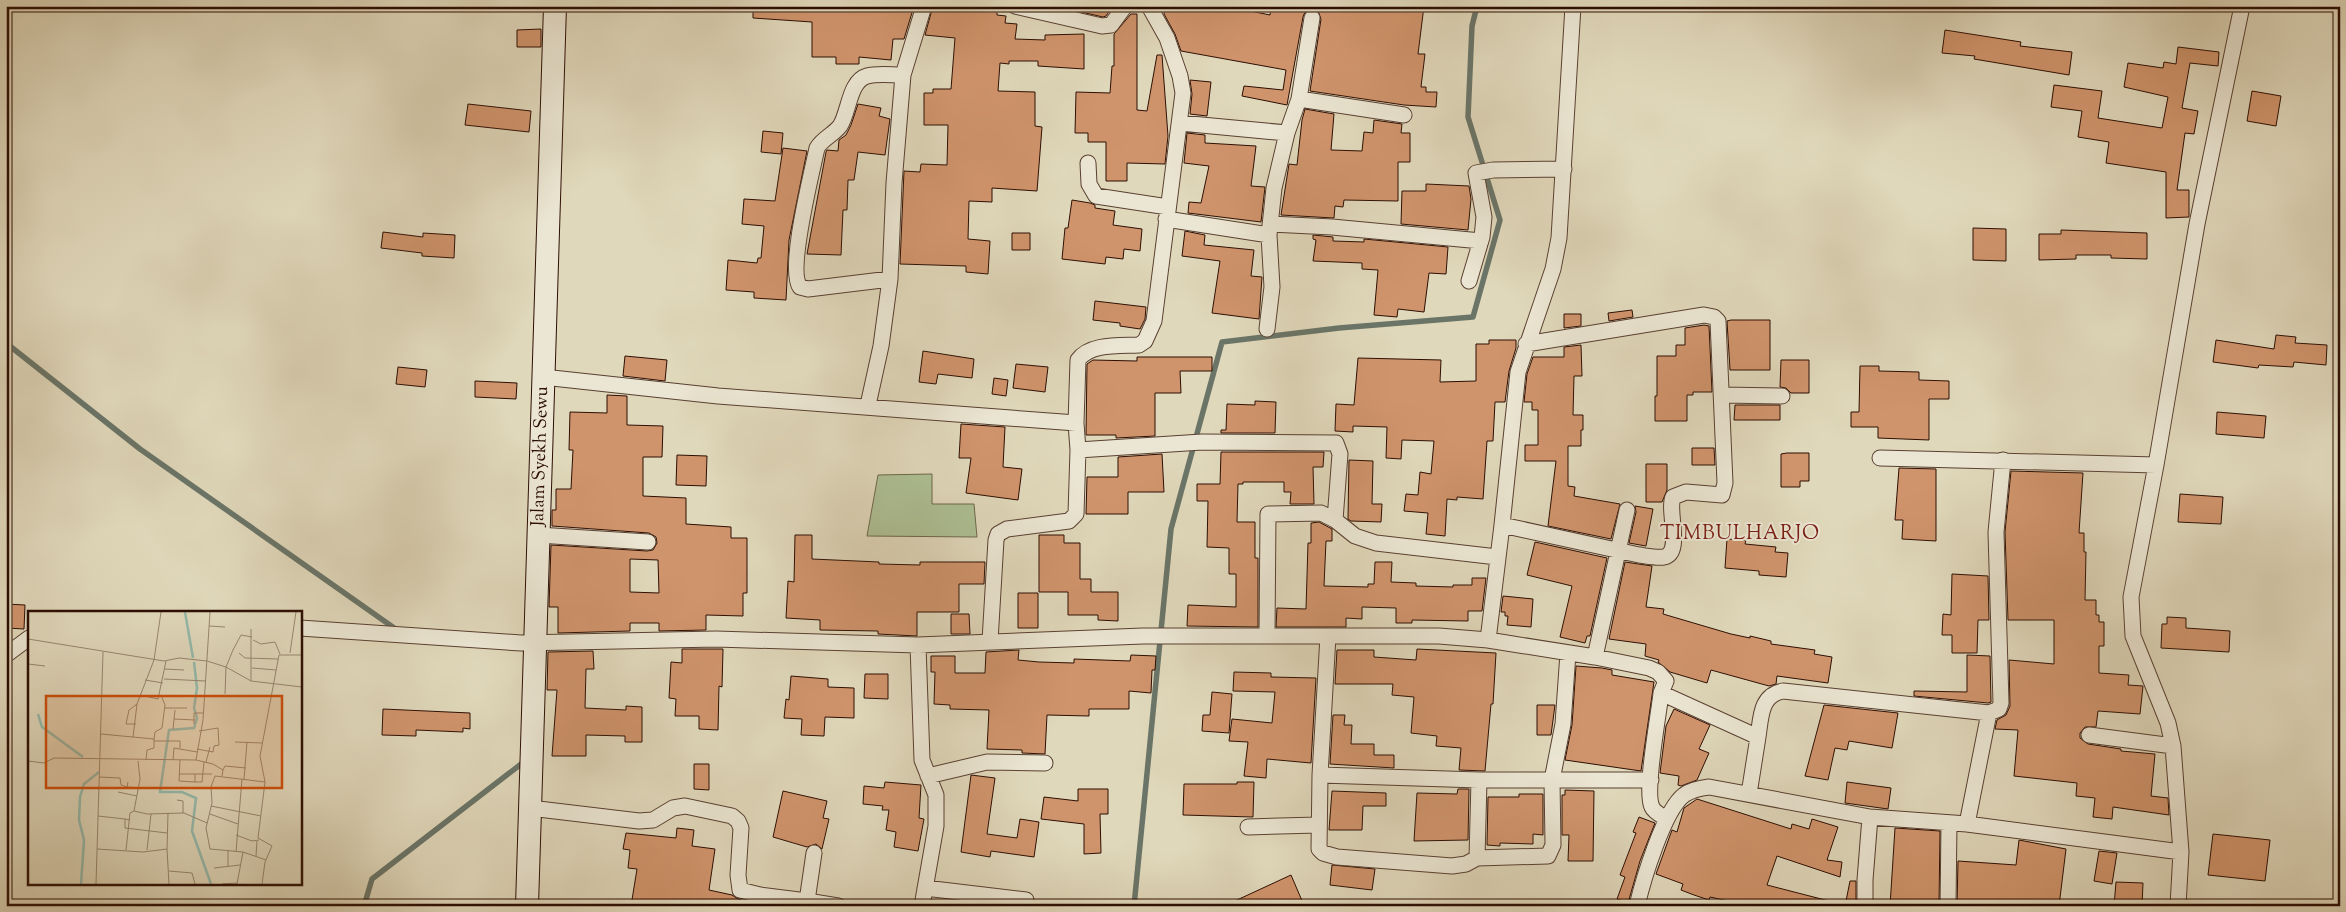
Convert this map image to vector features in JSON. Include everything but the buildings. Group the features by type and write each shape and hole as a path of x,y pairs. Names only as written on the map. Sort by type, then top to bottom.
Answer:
{"street":[{"name":"Jalam Syekh Sewu","path":"526,906 530,808 529,643 538,535 555,6"},
{"path":"868,406 881,346 890,279 894,183 903,75 924,6"},
{"path":"1016,6 1102,26 1111,25 1126,6"},
{"path":"990,641 996,540 998,534 1007,528 1068,521 1077,509 1078,450 1076,423 1078,360 1083,353 1094,349 1139,344 1145,341 1154,321 1180,122 1182,84 1167,38 1149,6"},
{"path":"1488,640 1518,372 1553,269 1559,238 1574,6"},
{"path":"2178,906 2181,852 2173,746 2168,723 2138,651 2130,611 2130,597 2156,465 2197,224 2242,6"},
{"path":"1267,329 1272,287 1270,230 1274,188 1287,133 1299,99 1312,18"},
{"path":"890,279 808,289 800,287 796,276 800,228 817,148 821,141 838,128 845,116 858,82 867,76 903,75"},
{"path":"1299,99 1404,115"},
{"path":"1180,122 1287,133"},
{"path":"1088,163 1089,184 1096,196 1167,213 1270,230 1332,227 1481,241"},
{"path":"1469,281 1481,241 1484,217 1476,175 1486,170 1564,169"},
{"path":"1502,525 1647,556 1667,556 1673,548 1673,497 1686,492 1716,496 1724,493 1723,395 1718,321 1710,316 1526,344"},
{"path":"543,377 718,396 1076,423"},
{"path":"1723,395 1782,396"},
{"path":"1078,450 1202,442 1336,443 1340,454 1335,520"},
{"path":"1880,458 2156,465"},
{"path":"1749,794 1764,703 1769,696 1783,691 1989,713 1998,709 2001,703 1996,532 2003,460"},
{"path":"1595,657 1620,550 1627,510"},
{"path":"1267,636 1268,514 1321,514 1335,520 1356,536 1376,543 1498,558"},
{"path":"538,535 648,542"},
{"path":"301,628 529,643 716,639 918,645 1143,636 1439,636 1488,640 1595,657 1649,668 1658,672 1666,682 1661,693 1650,780 1652,807 1667,819"},
{"path":"1328,636 1318,846 1323,853 1329,856 1452,866 1466,864 1477,858 1550,855 1553,845 1552,780 1563,724 1568,653"},
{"path":"6,655 28,639"},
{"path":"918,645 922,760 936,796 936,826 922,906"},
{"path":"1661,693 1758,737"},
{"path":"1967,824 1989,713"},
{"path":"2089,735 2173,746"},
{"path":"928,776 987,762 1045,763"},
{"path":"1320,775 1479,780 1650,780"},
{"path":"1477,858 1479,780"},
{"path":"1637,906 1642,885 1667,819 1678,801 1685,794 1710,787 1870,817 1967,824 2181,852"},
{"path":"530,808 632,821 653,820 679,806 732,816 736,818 741,828 738,875 740,890 760,895 838,906"},
{"path":"1865,906 1870,817"},
{"path":"1948,906 1950,823"},
{"path":"1248,827 1318,825"},
{"path":"807,901 814,853"},
{"path":"925,888 1026,900"}],"green space":[{"path":"932,474 932,504 974,504 977,537 867,536 878,475"}],"waterway":[{"path":"1134,906 1171,529 1222,342 1339,328 1473,317 1500,220 1468,117 1472,26 1477,6"},
{"path":"6,343 140,449 397,630"},
{"path":"364,906 372,879 525,761"}],"district":[{"name":"TIMBULHARJO","path":"1740,534"}]}
